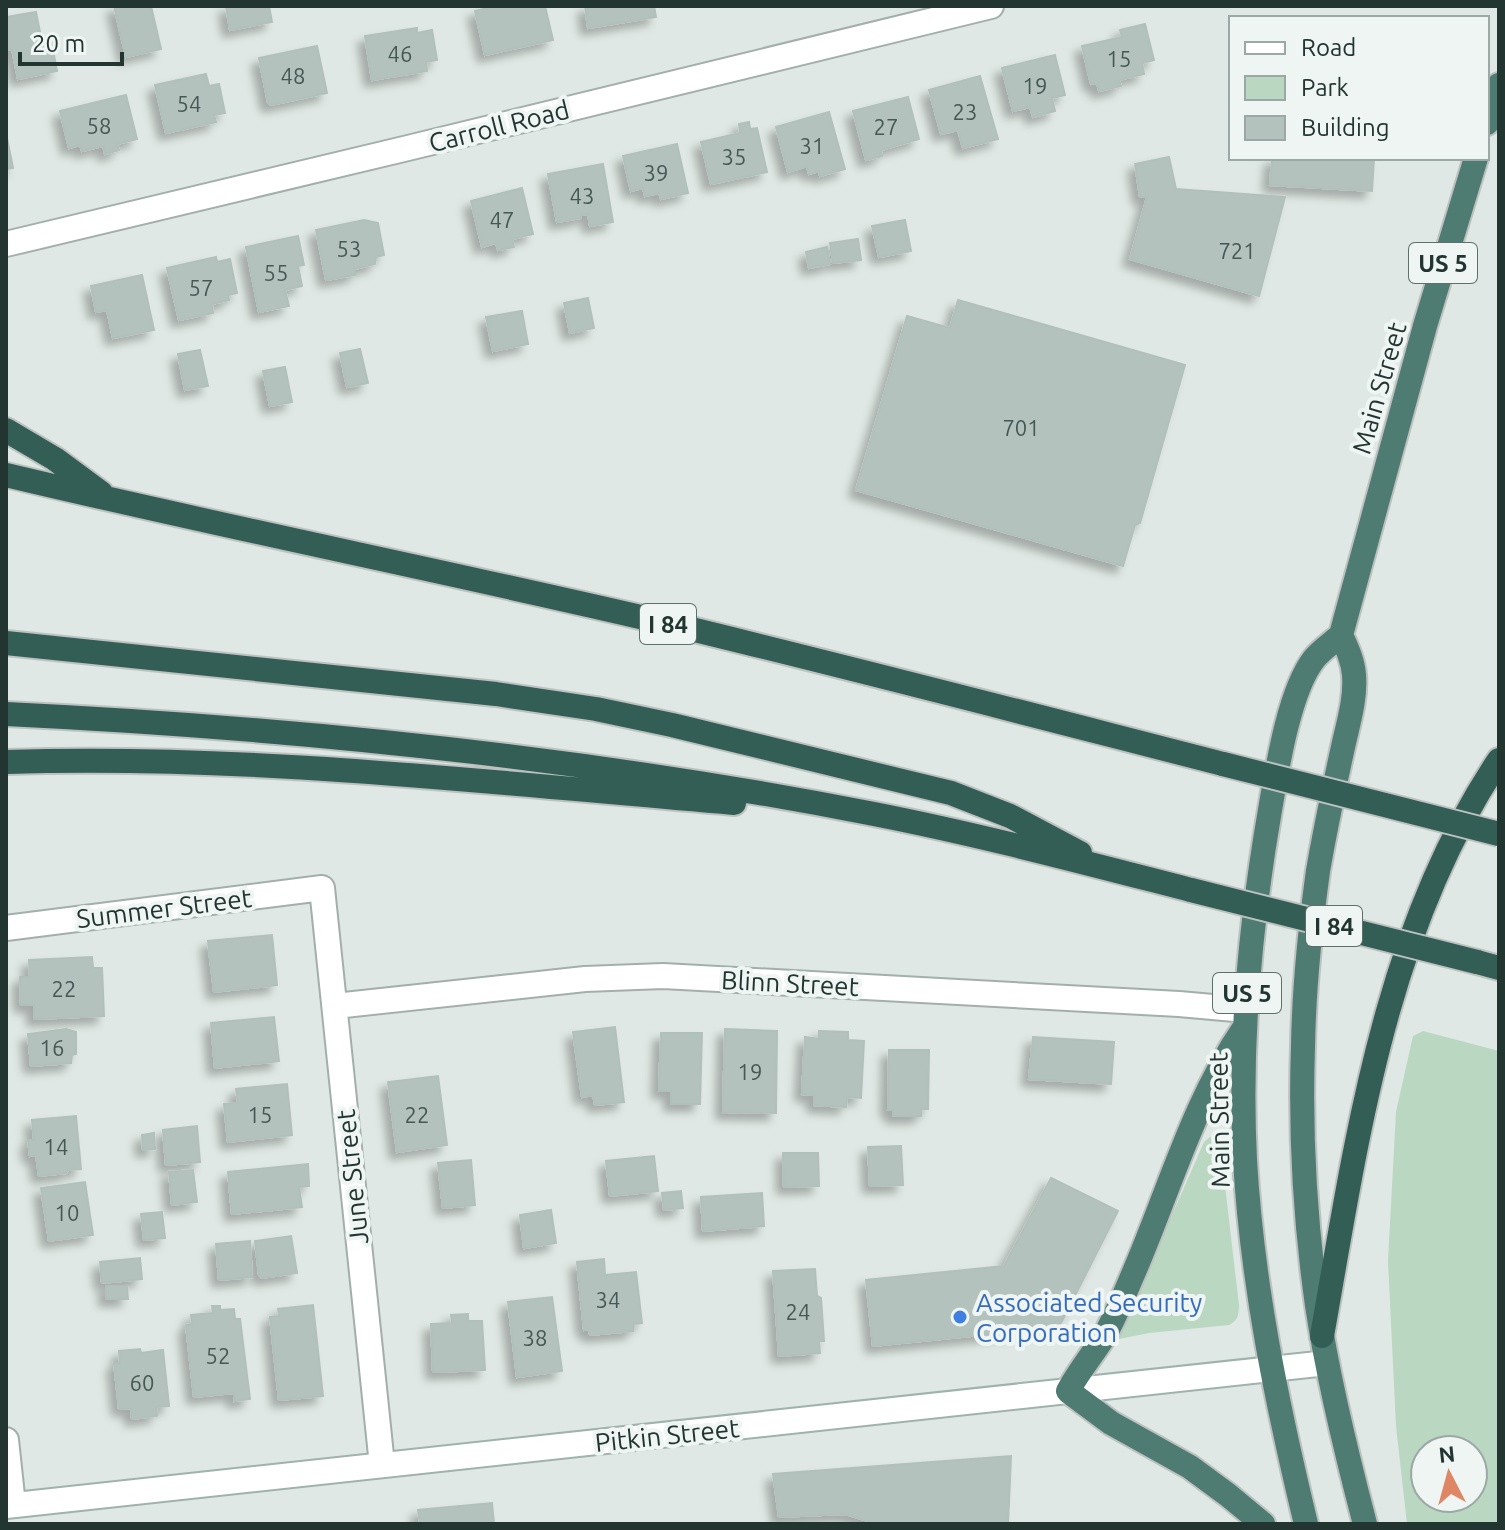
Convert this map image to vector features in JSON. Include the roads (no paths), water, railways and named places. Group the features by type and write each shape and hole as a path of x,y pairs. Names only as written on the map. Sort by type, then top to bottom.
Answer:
{"highway":[{"path":"1489,117 1499,85"},
{"name":"Main Street","path":"1306,1524 1273,1369 1257,1275 1248,1190 1244,1116 1246,1018 1252,938 1276,778 1297,695 1310,664 1341,635 1429,312 1475,160"},
{"path":"6,430 48,454 109,499"},
{"name":"I 84","path":"6,475 661,622 1499,834"},
{"name":"US 5","path":"1341,635 1351,659 1354,686 1318,872 1306,974 1302,1118 1304,1174 1322,1336 1365,1524"},
{"path":"6,643 496,694 608,711 951,793 1029,824 1102,867"},
{"name":"I 84","path":"6,714 394,742 664,777 875,814 991,840 1488,965"},
{"path":"1322,1336 1356,1148 1397,983 1417,921 1443,857 1499,760"},
{"path":"6,771 82,761"},
{"path":"6,762 263,765 875,814"},
{"path":"1246,1018 1201,1103 1115,1315 1068,1391 1111,1423 1190,1467 1263,1524"}],"street":[{"name":"Carroll Road","path":"6,244 991,6"},
{"name":"Summer Street","path":"6,928 322,888"},
{"name":"June Street","path":"322,888 382,1465"},
{"name":"Blinn Street","path":"335,1006 585,979 663,976 1179,1004 1246,1018"},
{"name":"Pitkin Street","path":"10,1506 1327,1363"},
{"path":"6,1440 10,1506"}],"place":[{"name":"Associated Security Corporation","path":"960,1317"}]}
